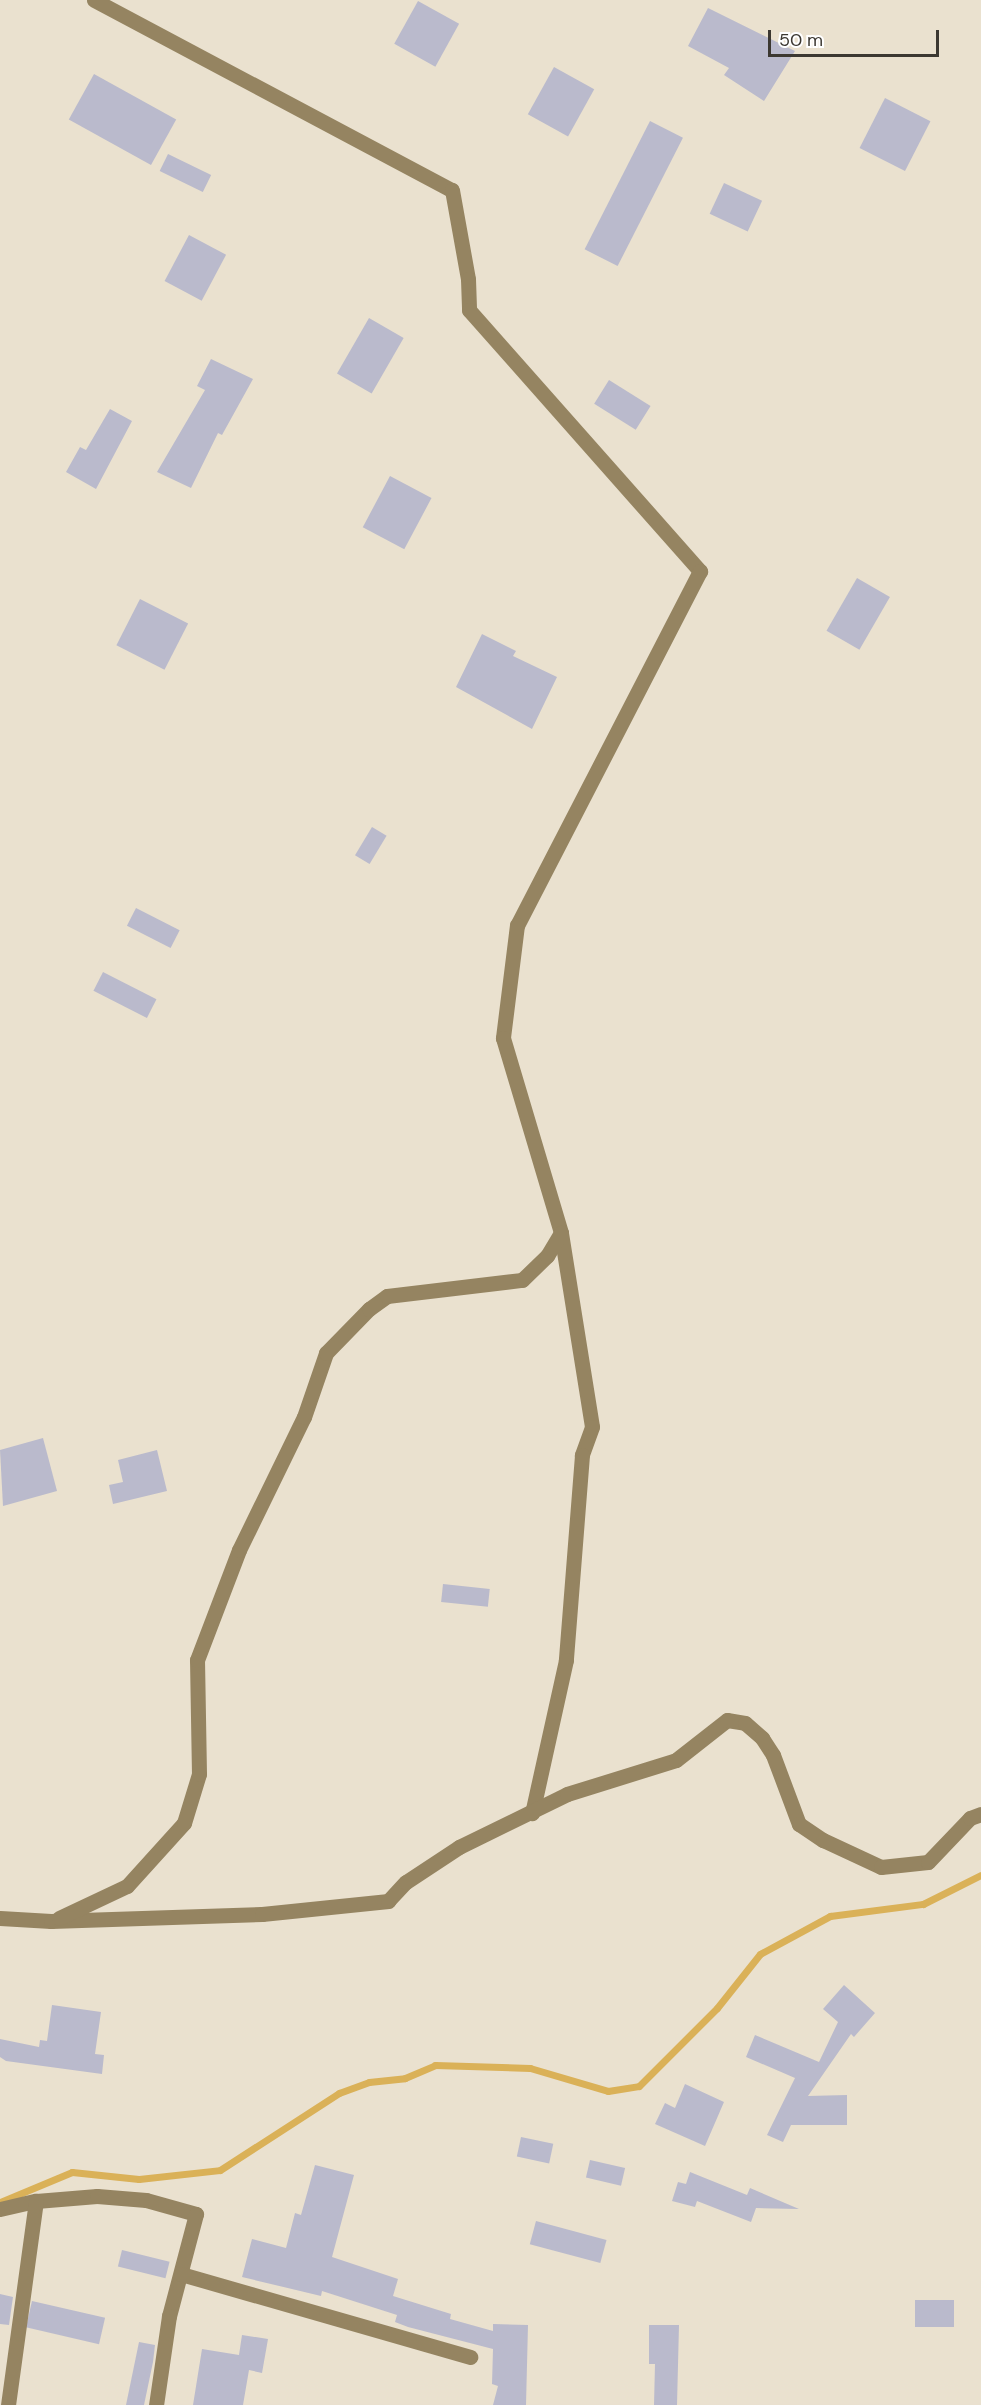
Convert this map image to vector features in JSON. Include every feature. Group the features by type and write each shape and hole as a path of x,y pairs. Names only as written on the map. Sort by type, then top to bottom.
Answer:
{"street":[{"path":"94,0 452,190 468,279 469,310 700,571 517,925 503,1038 561,1233 592,1427 582,1455 567,1660 532,1813"},
{"path":"51,1921 128,1886 184,1823 199,1774 197,1660 239,1550 304,1417 326,1353 369,1309 387,1296 522,1280 547,1256 561,1233"},
{"path":"0,1918 51,1921 262,1914 388,1901 406,1882 459,1847 567,1794 676,1760 727,1720 745,1723 762,1738 773,1755 800,1824 823,1840 881,1867 928,1862 970,1818 981,1814"},
{"path":"0,2209 36,2201 97,2196 146,2200 196,2214 169,2316 156,2405"},
{"path":"8,2405 36,2201"},
{"path":"181,2274 470,2357"}],"building":[{"path":"418,1 459,24 435,67 394,44"},
{"path":"708,8 795,51 764,101 724,75 729,68 688,46"},
{"path":"554,67 594,89 568,137 528,114"},
{"path":"94,74 176,120 151,165 69,119"},
{"path":"885,98 930,121 905,171 860,148"},
{"path":"650,121 683,138 618,266 585,249"},
{"path":"168,154 211,175 203,192 160,171"},
{"path":"724,183 762,201 748,232 710,214"},
{"path":"189,235 226,255 202,301 165,281"},
{"path":"369,318 404,338 372,393 337,373"},
{"path":"211,359 253,379 222,435 218,433 191,488 157,472 205,390 197,386"},
{"path":"609,380 651,406 636,430 594,404"},
{"path":"110,409 132,421 96,489 66,472 80,447 86,450"},
{"path":"390,476 431,498 404,549 363,527"},
{"path":"857,578 890,597 859,650 826,631"},
{"path":"140,599 188,624 165,670 116,645"},
{"path":"482,634 516,651 513,656 557,677 532,729 456,687"},
{"path":"372,827 387,836 370,864 355,855"},
{"path":"136,908 180,930 171,948 127,926"},
{"path":"103,972 156,999 147,1018 93,991"},
{"path":"43,1438 57,1491 3,1506 0,1450"},
{"path":"157,1450 167,1491 113,1504 109,1485 123,1482 118,1460"},
{"path":"443,1584 490,1589 488,1607 441,1602"},
{"path":"844,1985 875,2013 854,2037 851,2034 808,2096 847,2095 847,2125 791,2125 783,2142 767,2135 795,2078 746,2057 755,2035 819,2062 838,2022 823,2009"},
{"path":"52,2005 101,2012 95,2054 104,2055 102,2074 6,2061 0,2057 0,2039 39,2047 40,2040 47,2041"},
{"path":"685,2084 724,2102 705,2146 655,2124 665,2103 675,2108"},
{"path":"521,2137 553,2144 549,2163 517,2157"},
{"path":"590,2160 625,2168 621,2186 586,2178"},
{"path":"315,2165 354,2175 332,2257 398,2279 393,2296 451,2314 450,2319 493,2331 493,2324 528,2325 526,2405 493,2405 498,2386 492,2384 493,2349 408,2327 395,2322 397,2315 322,2291 321,2296 242,2277 252,2239 286,2248 295,2213 301,2215"},
{"path":"690,2172 747,2195 750,2188 799,2209 756,2208 751,2222 697,2201 695,2207 672,2201 678,2182 686,2184"},
{"path":"536,2221 607,2240 600,2263 530,2244"},
{"path":"122,2250 170,2262 165,2278 118,2266"},
{"path":"0,2294 13,2297 9,2325 0,2324"},
{"path":"915,2300 954,2300 954,2327 915,2327"},
{"path":"32,2301 105,2318 99,2344 26,2327"},
{"path":"649,2325 679,2325 677,2405 654,2405 655,2364 649,2364"},
{"path":"242,2335 268,2339 262,2373 249,2370 243,2405 193,2405 202,2349 239,2355"},
{"path":"139,2342 155,2345 153,2362 144,2405 126,2405"}],"waterway":[{"path":"0,2202 72,2172 139,2179 220,2170 339,2093 369,2082 405,2078 435,2065 530,2068 608,2091 639,2086 717,2008 760,1954 830,1916 923,1904 981,1875"}]}
